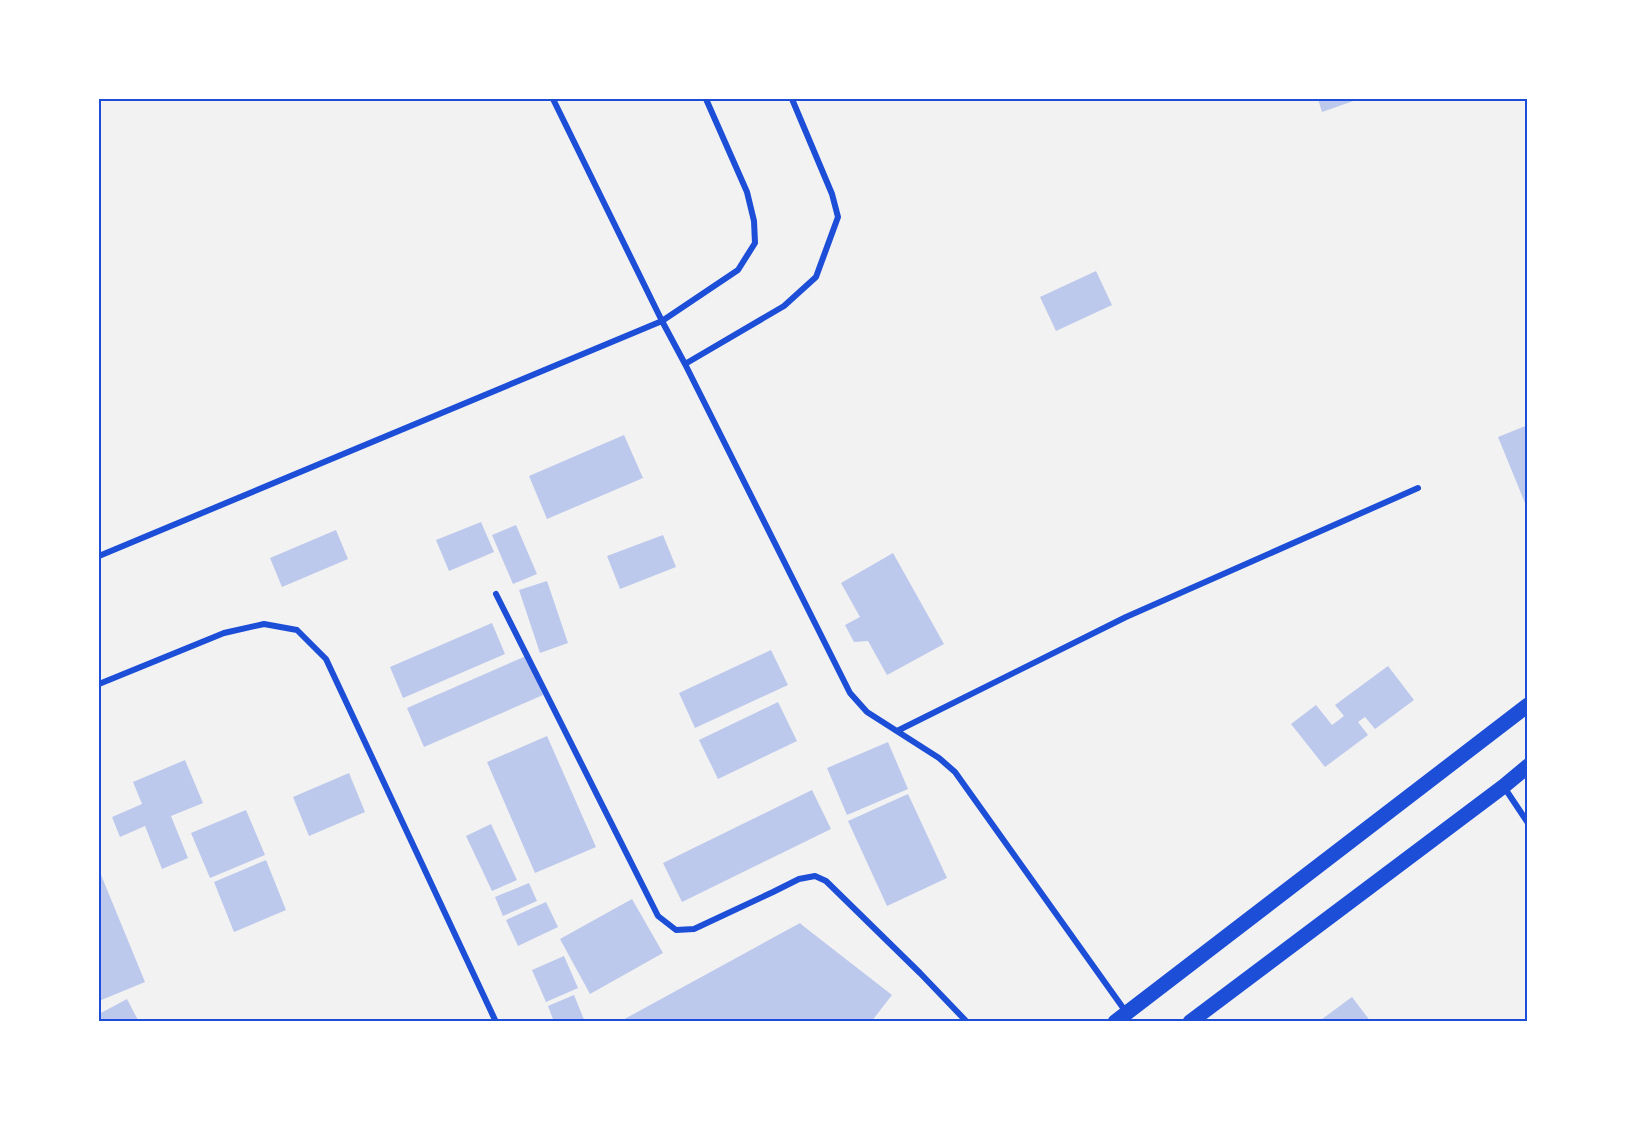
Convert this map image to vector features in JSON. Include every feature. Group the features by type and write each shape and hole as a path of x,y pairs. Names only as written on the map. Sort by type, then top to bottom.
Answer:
{"main road":[{"path":"1121,1018 1528,705"},
{"path":"1190,1022 1528,766"}],"street":[{"path":"553,99 850,693 867,712 939,758 955,772 1121,1018"},
{"path":"99,556 662,321 738,270 755,243 754,221 747,192 706,99"},
{"path":"685,364 784,306 816,277 838,217 832,194 792,99"},
{"path":"897,731 1126,617 1418,488"},
{"path":"496,594 658,916 676,930 694,929 799,879 815,876 826,881 967,1022"},
{"path":"99,684 224,633 264,624 297,630 326,659 496,1022"},
{"path":"1504,786 1528,823"}],"building":[{"path":"1318,99 1359,99 1322,112"},
{"path":"1096,271 1112,305 1056,331 1040,297"},
{"path":"1528,425 1528,502 1525,503 1498,437"},
{"path":"624,435 643,478 547,519 529,476"},
{"path":"481,522 494,552 449,571 436,540"},
{"path":"516,525 537,574 513,584 492,535"},
{"path":"336,530 348,559 282,587 270,558"},
{"path":"663,535 676,567 620,589 607,556"},
{"path":"893,553 944,644 887,675 868,641 854,642 845,625 860,617 841,583"},
{"path":"547,581 568,643 540,653 519,590"},
{"path":"492,623 505,654 403,698 390,667"},
{"path":"771,650 788,685 695,728 679,693"},
{"path":"526,656 543,695 424,747 407,708"},
{"path":"1388,666 1414,700 1375,729 1365,717 1358,722 1368,735 1325,767 1291,724 1316,705 1332,725 1344,716 1335,705"},
{"path":"778,702 797,741 718,779 699,740"},
{"path":"547,736 596,847 535,873 487,762"},
{"path":"888,742 908,789 847,815 827,768"},
{"path":"185,760 203,803 171,816 188,858 162,869 145,826 120,837 112,817 142,804 133,782"},
{"path":"349,773 365,812 309,836 293,797"},
{"path":"812,790 831,829 682,902 663,863"},
{"path":"908,794 947,878 887,906 848,821"},
{"path":"246,810 265,855 210,878 191,833"},
{"path":"491,824 517,880 492,891 466,836"},
{"path":"266,860 286,910 234,932 214,882"},
{"path":"99,870 145,982 99,1001"},
{"path":"529,883 537,901 503,916 495,897"},
{"path":"632,899 663,953 590,994 560,939"},
{"path":"546,902 558,927 518,946 506,920"},
{"path":"800,923 892,995 871,1022 619,1022"},
{"path":"564,956 578,988 546,1002 532,970"},
{"path":"574,995 585,1022 554,1022 548,1006"},
{"path":"1352,997 1371,1022 1318,1022"},
{"path":"127,999 139,1022 99,1022 99,1014"}]}
